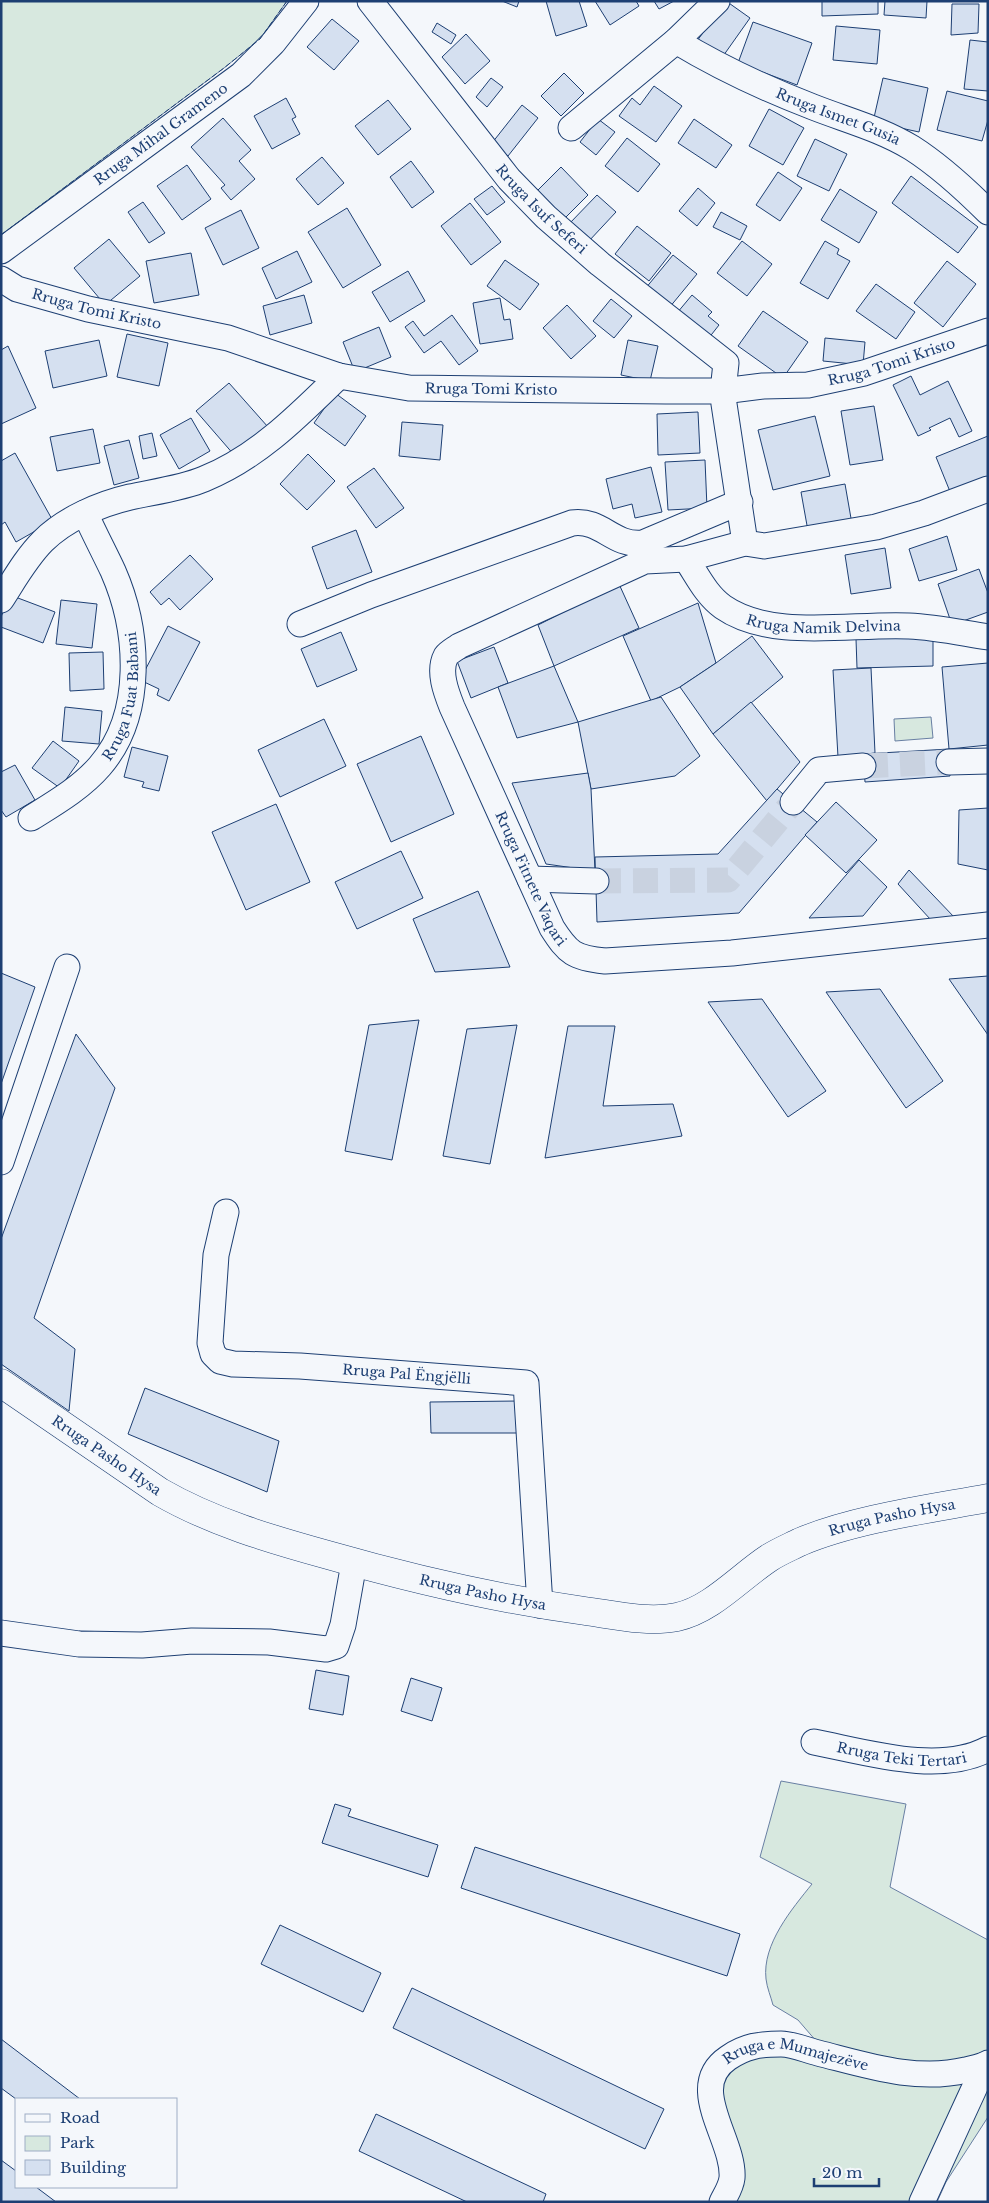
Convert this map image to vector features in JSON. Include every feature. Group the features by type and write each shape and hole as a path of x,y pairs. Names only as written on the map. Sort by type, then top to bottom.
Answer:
{"main road":[{"name":"Rruga Pasho Hysa","path":"1,1382 104,1454 183,1505 228,1524 354,1562 439,1584 540,1604 632,1617 660,1619 677,1617 701,1606 770,1557 801,1542 850,1526 988,1498"}],"street":[{"name":"Rruga Mihal Grameno","path":"1,251 241,75 273,43 306,1"},
{"name":"Rruga Isuf Seferi","path":"370,1 509,179 546,217 600,264 726,363 723,391"},
{"path":"571,128 676,41 717,1"},
{"name":"Rruga Ismet Gusia","path":"676,41 761,85 874,129 910,147 941,168 988,212"},
{"name":"Rruga Tomi Kristo","path":"1,279 17,289 88,309 228,338 339,376 409,388 723,391 763,386 808,385 864,373 988,331"},
{"path":"1,600 23,564 43,541 64,525 85,513 120,499 203,480 243,460 280,432 339,376"},
{"path":"723,391 727,428 740,502 744,543 764,546 876,526 924,513 988,488"},
{"path":"300,624 414,579 572,523 592,524 628,543 643,543 740,502"},
{"name":"Rruga Fuat Babani","path":"31,818 82,783 111,752 128,713 133,686 130,632 124,601 113,572 85,513"},
{"name":"Rruga Fitnete Vaqari","path":"744,543 686,559 645,561 459,646 447,654 443,666 447,696 552,928 561,943 572,954 597,960 732,953 988,925"},
{"name":"Rruga Namik Delvina","path":"686,559 709,594 723,607 748,619 799,628 909,626 988,637"},
{"path":"949,762 988,760"},
{"path":"793,802 820,770 863,766"},
{"path":"530,879 596,881"},
{"path":"1,1162 66,967"},
{"name":"Rruga Pal Ëngjëlli","path":"226,1212 216,1255 210,1343 213,1354 220,1361 233,1364 300,1366 526,1383 540,1604"},
{"path":"1,1633 79,1644 142,1645 192,1641 269,1642 326,1649 336,1646 343,1626 354,1562"},
{"name":"Rruga Teki Tertari","path":"814,1742 918,1761 949,1762 976,1756 988,1749"},
{"name":"Rruga e Mumajezëve","path":"722,2202 728,2192 732,2177 724,2140 710,2096 712,2078 722,2062 739,2050 759,2044 785,2044 896,2072 930,2075 954,2073 986,2064"},
{"path":"922,2202 986,2064"}],"green space":[{"path":"1,1 287,1 260,39 1,235"},
{"path":"931,717 933,738 895,741 894,719"},
{"path":"781,1781 906,1804 890,1887 988,1940 988,2117 946,2182 937,2202 722,2202 722,2062 817,2042 798,2020 773,2005 766,1979 766,1966 774,1940 796,1904 812,1884 760,1857"}],"building":[{"path":"502,1 519,1 517,7"},
{"path":"546,1 579,1 587,26 556,36"},
{"path":"595,1 636,1 639,6 610,25"},
{"path":"654,1 674,1 659,9"},
{"path":"726,1 750,18 721,59 697,41"},
{"path":"822,1 878,1 878,14 822,16"},
{"path":"885,1 927,1 926,18 884,15"},
{"path":"952,4 979,4 978,33 951,35"},
{"path":"332,19 359,41 334,70 307,47"},
{"path":"753,22 812,43 797,85 738,63"},
{"path":"437,23 456,35 451,44 432,32"},
{"path":"836,26 880,30 877,64 833,60"},
{"path":"466,34 490,61 465,84 442,57"},
{"path":"970,40 988,42 988,91 964,89"},
{"path":"564,73 584,93 561,116 541,96"},
{"path":"491,78 503,87 487,107 476,97"},
{"path":"883,78 928,88 919,132 873,122"},
{"path":"654,86 682,106 656,142 619,116 632,98 640,105"},
{"path":"947,91 988,101 988,120 982,141 937,130"},
{"path":"286,98 296,117 292,119 300,134 272,149 254,116"},
{"path":"388,100 411,129 378,155 355,126"},
{"path":"522,105 538,118 508,156 492,143"},
{"path":"769,109 804,128 783,165 749,146"},
{"path":"223,118 251,150 239,161 255,179 231,200 221,188 225,185 191,147"},
{"path":"598,119 615,132 596,155 580,142"},
{"path":"694,119 732,145 716,168 678,143"},
{"path":"627,138 660,164 638,192 605,166"},
{"path":"815,139 847,154 829,191 797,176"},
{"path":"322,157 344,183 318,205 296,179"},
{"path":"411,161 434,192 412,208 390,177"},
{"path":"187,165 211,199 182,220 157,186"},
{"path":"561,167 588,195 561,222 534,194"},
{"path":"778,172 802,188 780,221 756,205"},
{"path":"911,176 978,227 958,253 892,203"},
{"path":"492,186 505,202 487,215 474,199"},
{"path":"698,188 715,203 697,226 679,211"},
{"path":"840,189 877,212 859,243 821,220"},
{"path":"597,195 616,212 588,242 569,224"},
{"path":"143,202 165,233 149,243 128,212"},
{"path":"470,203 501,242 471,265 441,226"},
{"path":"347,208 381,265 343,288 308,232"},
{"path":"241,210 259,248 223,265 205,228"},
{"path":"721,212 747,226 740,240 713,227"},
{"path":"637,226 671,253 649,281 615,254"},
{"path":"109,239 140,276 105,305 74,268"},
{"path":"742,241 772,264 747,296 717,273"},
{"path":"825,241 839,249 837,254 850,261 828,299 800,283"},
{"path":"297,251 312,282 276,299 262,268"},
{"path":"191,253 199,295 154,303 146,261"},
{"path":"673,255 697,274 669,308 645,289"},
{"path":"505,260 539,284 520,310 487,286"},
{"path":"947,261 976,284 943,327 914,303"},
{"path":"408,271 425,301 390,322 372,292"},
{"path":"876,284 915,312 896,339 856,311"},
{"path":"304,295 312,323 270,335 263,306"},
{"path":"692,295 712,312 708,316 719,325 708,339 677,313"},
{"path":"500,298 504,320 510,319 513,339 480,344 473,303"},
{"path":"611,299 632,316 614,338 593,321"},
{"path":"567,305 596,336 571,359 543,328"},
{"path":"763,311 808,342 783,378 738,346"},
{"path":"452,315 478,351 459,365 441,341 424,353 405,327 413,321 424,336"},
{"path":"379,327 391,357 355,372 343,342"},
{"path":"127,334 168,343 159,386 117,377"},
{"path":"825,338 865,342 863,365 823,361"},
{"path":"99,340 107,376 53,388 45,351"},
{"path":"628,340 658,346 650,381 621,375"},
{"path":"8,346 36,408 1,424 1,350"},
{"path":"911,376 920,395 948,381 972,431 959,437 950,418 929,428 931,430 918,436 893,385"},
{"path":"229,383 268,427 235,456 196,411"},
{"path":"335,393 366,416 345,446 314,423"},
{"path":"874,406 883,460 850,465 841,411"},
{"path":"698,412 700,453 658,455 657,414"},
{"path":"815,416 830,476 773,490 758,430"},
{"path":"191,418 210,451 179,469 160,435"},
{"path":"402,422 443,425 440,460 399,456"},
{"path":"93,429 100,463 57,471 50,437"},
{"path":"152,433 157,456 143,459 139,436"},
{"path":"988,436 988,479 951,494 936,457"},
{"path":"129,440 139,478 114,485 104,446"},
{"path":"15,453 53,521 16,542 5,522 1,525 1,461"},
{"path":"308,454 335,481 307,510 280,484"},
{"path":"705,460 707,508 668,510 665,462"},
{"path":"651,467 662,512 635,518 632,504 613,509 606,479"},
{"path":"374,468 404,508 376,528 347,487"},
{"path":"845,484 852,524 808,531 801,492"},
{"path":"356,530 372,572 327,589 312,547"},
{"path":"947,536 957,570 919,581 909,549"},
{"path":"885,548 891,588 851,594 845,555"},
{"path":"190,555 213,579 180,610 169,598 161,605 150,592"},
{"path":"979,569 988,593 988,612 952,625 938,584"},
{"path":"619,584 639,628 554,666 538,625"},
{"path":"10,595 55,612 43,643 1,627 1,617"},
{"path":"61,600 97,604 92,648 56,644"},
{"path":"698,603 716,663 680,687 651,701 623,636"},
{"path":"168,626 200,642 169,701 157,695 159,689 140,680"},
{"path":"341,632 357,670 317,687 301,649"},
{"path":"752,636 783,677 713,734 680,687"},
{"path":"933,637 933,666 857,668 856,639"},
{"path":"494,647 508,683 471,698 457,661"},
{"path":"103,652 104,689 70,691 69,653"},
{"path":"988,663 988,745 949,749 942,667"},
{"path":"554,666 578,722 517,738 498,687"},
{"path":"871,668 875,753 838,757 833,670"},
{"path":"661,697 700,756 675,776 591,789 578,722"},
{"path":"751,702 800,762 767,801 713,734"},
{"path":"65,707 102,711 99,744 62,741"},
{"path":"324,719 346,766 280,797 258,750"},
{"path":"421,736 454,814 391,842 357,764"},
{"path":"53,741 79,761 60,788 32,768"},
{"path":"132,747 168,756 159,791 142,787 144,782 124,777"},
{"path":"949,749 950,776 865,782 863,754"},
{"path":"15,765 35,800 6,817 1,810 1,772"},
{"path":"588,773 591,789 595,871 546,864 512,783"},
{"path":"777,789 817,822 739,913 597,922 595,857 718,854"},
{"path":"836,802 877,840 846,873 805,835"},
{"path":"276,804 310,882 246,910 212,832"},
{"path":"988,808 988,870 958,864 959,810"},
{"path":"401,851 423,898 357,929 335,882"},
{"path":"859,860 887,887 863,916 809,918"},
{"path":"909,870 955,918 931,920 898,884"},
{"path":"478,891 510,967 435,972 413,919"},
{"path":"1,973 35,987 1,1084"},
{"path":"988,976 988,1035 949,979"},
{"path":"880,989 943,1081 906,1108 826,992"},
{"path":"762,999 826,1091 788,1117 708,1002"},
{"path":"419,1020 392,1160 345,1151 369,1025"},
{"path":"517,1025 490,1164 443,1156 467,1029"},
{"path":"568,1026 615,1026 603,1106 673,1104 682,1136 545,1158"},
{"path":"76,1034 115,1088 34,1318 75,1349 69,1411 1,1364 1,1239"},
{"path":"145,1388 279,1441 267,1492 128,1434"},
{"path":"518,1401 518,1433 431,1433 430,1402"},
{"path":"316,1670 349,1676 343,1715 309,1709"},
{"path":"411,1678 442,1688 432,1721 401,1711"},
{"path":"335,1804 351,1809 348,1816 438,1845 428,1877 322,1843"},
{"path":"475,1847 740,1934 727,1976 461,1888"},
{"path":"280,1925 381,1973 363,2012 261,1964"},
{"path":"412,1988 664,2109 645,2149 393,2028"},
{"path":"1,2039 79,2098 15,2098 1,2088"},
{"path":"376,2114 546,2194 543,2202 467,2202 359,2151"},
{"path":"1,2160 15,2170 15,2188 37,2188 56,2202 1,2202"}],"tunnel":[{"path":"863,766 949,762"},
{"path":"596,881 728,880 793,802"}],"fence":[{"path":"1,235 260,39 287,1"}]}
